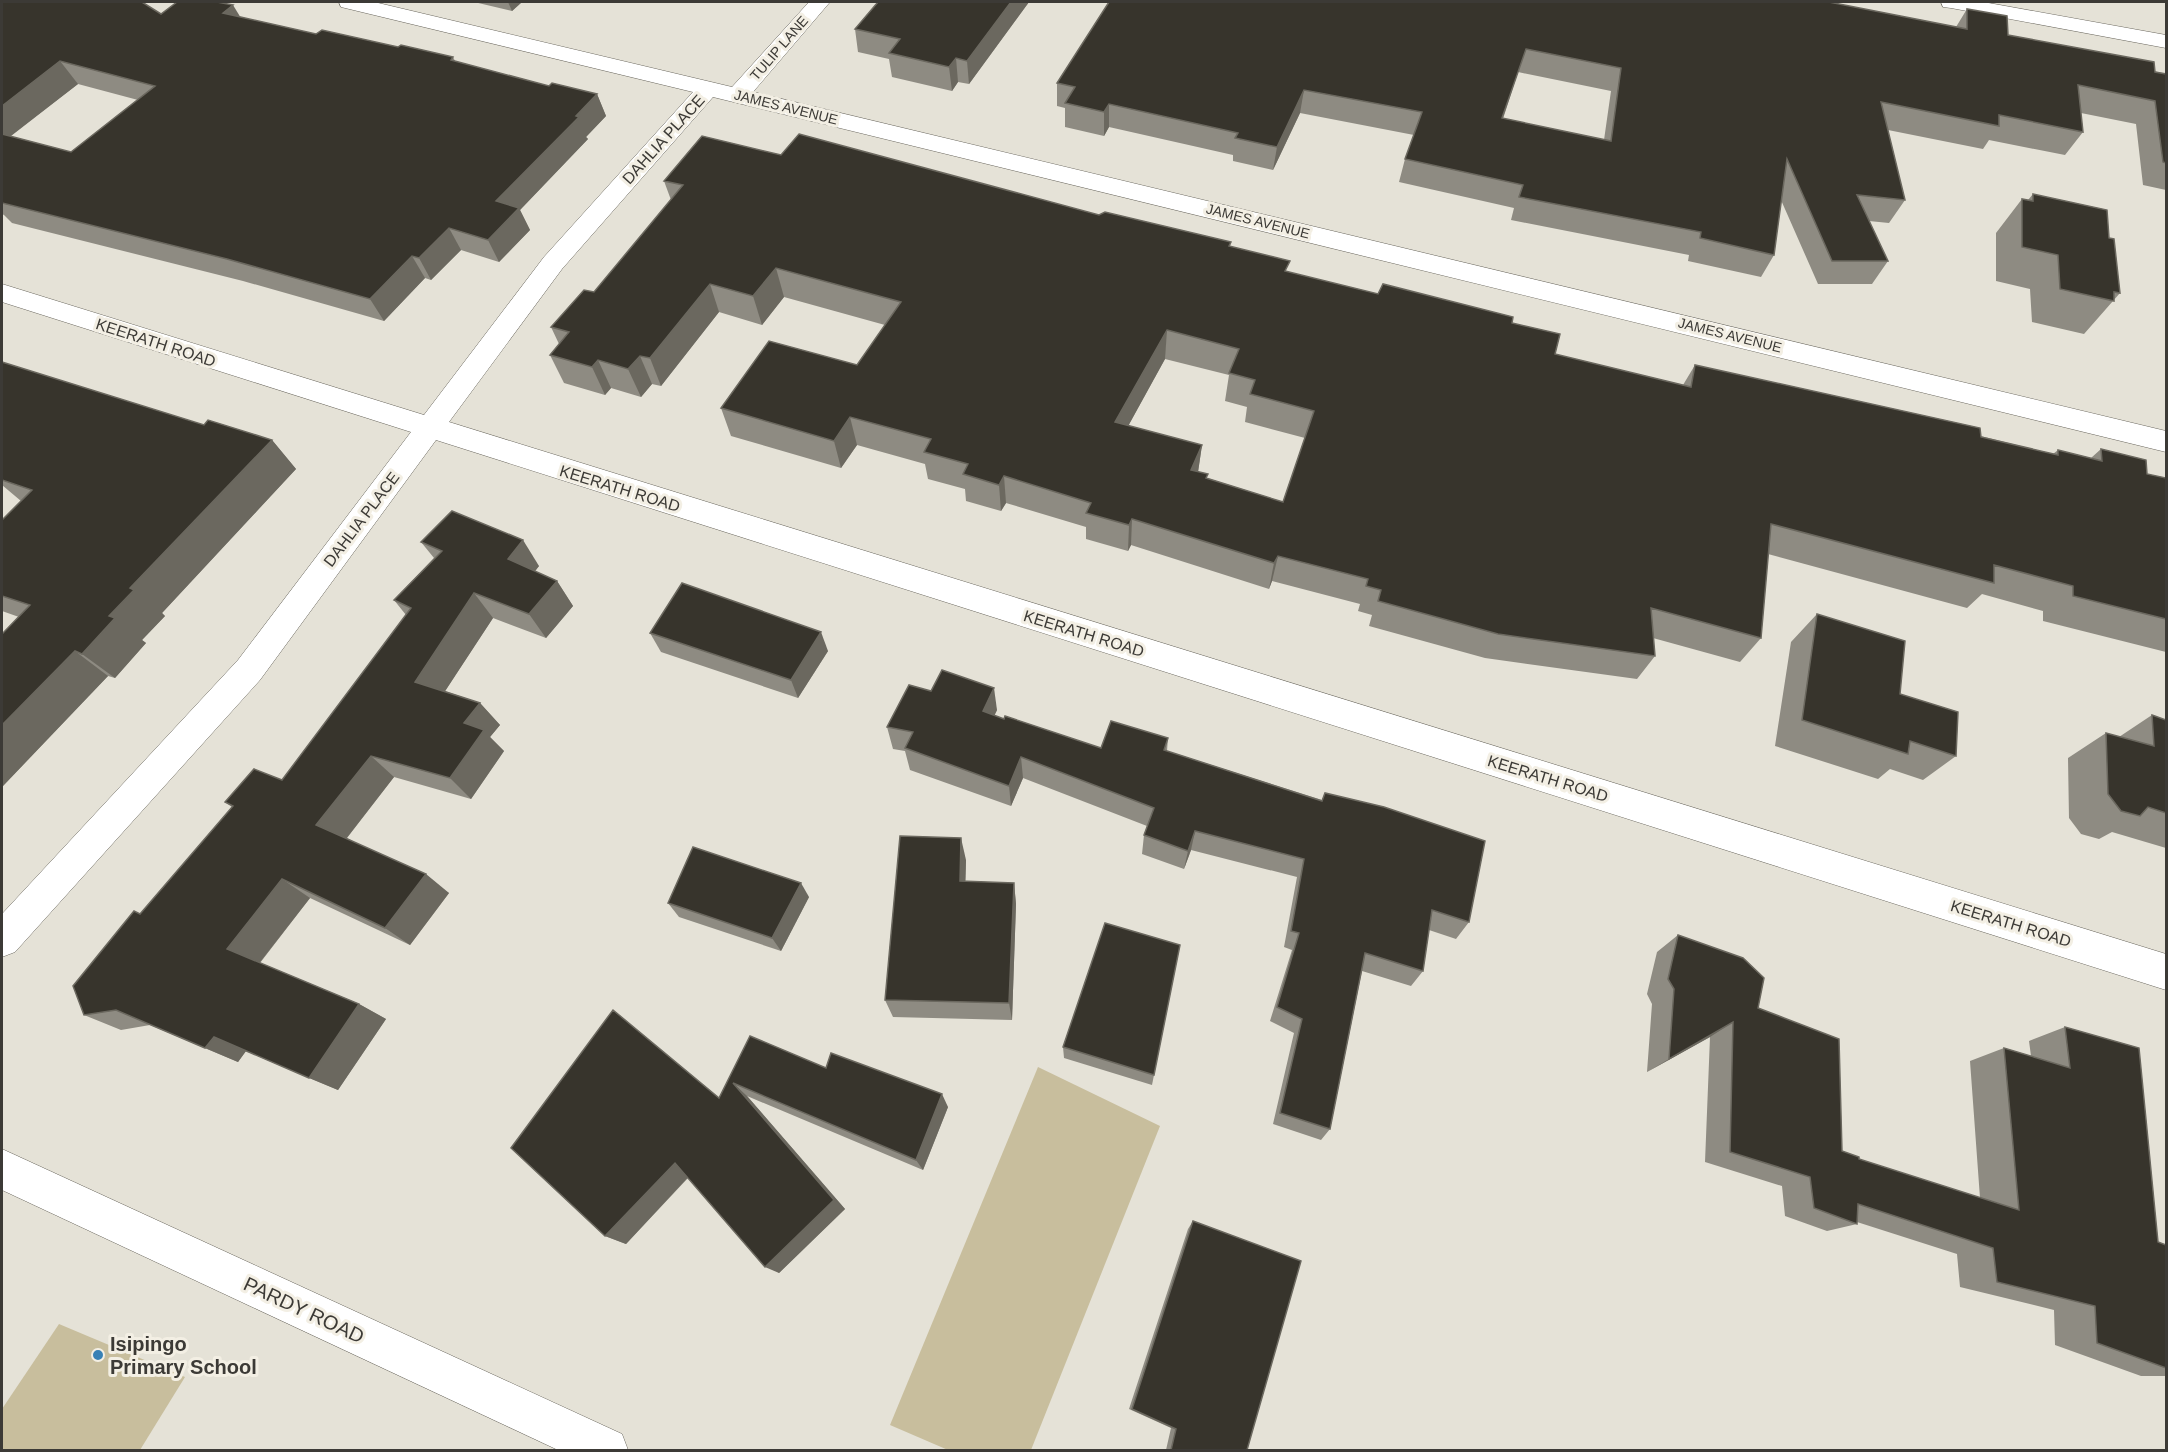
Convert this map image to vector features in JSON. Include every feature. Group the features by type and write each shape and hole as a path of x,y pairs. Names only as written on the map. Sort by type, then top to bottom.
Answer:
{"street":[{"name":"JAMES AVENUE","path":"349,2 2166,441"},
{"name":"TULIP LANE","path":"738,95 820,2"},
{"path":"1951,2 2166,42"},
{"name":"DAHLIA PLACE","path":"2,940 249,670 553,263 709,88"},
{"name":"KEERATH ROAD","path":"2,293 2166,972"},
{"name":"PARDY ROAD","path":"2,1169 606,1450"}],"shaded area":[{"path":"1038,1067 1160,1126 1031,1450 948,1450 890,1425"},
{"path":"59,1324 185,1377 140,1450 2,1450 2,1409"}],"building":[{"path":"2,2 142,2 161,14 177,2 217,2 233,5 223,13 316,34 322,30 398,47 401,45 453,57 451,60 549,86 552,83 597,94 576,116 579,117 496,201 519,208 488,240 449,228 419,258 412,256 370,299 227,259 2,203 2,134 71,152 155,86 60,61 2,106"},
{"path":"878,2 1011,2 967,61 956,58 949,67 889,53 900,39 855,29"},
{"path":"1109,2 1829,2 1967,29 1967,9 2007,16 2008,35 2154,62 2155,72 2166,74 2166,163 2163,162 2155,101 2078,85 2083,132 1999,115 1999,126 1881,102 1905,200 1857,195 1888,261 1832,261 1787,159 1774,255 1700,238 1701,232 1519,197 1523,185 1405,159 1422,112 1304,90 1277,147 1235,138 1238,133 1109,104 1104,112 1065,103 1075,87 1057,83","holes":["1526,49 1621,68 1611,141 1502,118"]},
{"path":"799,134 1099,215 1105,212 1231,242 1229,246 1290,261 1285,271 1378,294 1383,284 1513,317 1512,323 1560,334 1555,354 1691,387 1695,365 1980,428 1981,437 2058,455 2058,450 2102,461 2101,449 2146,460 2147,474 2166,478 2166,619 2073,596 2073,586 1994,565 1994,583 1771,524 1761,638 1651,608 1655,656 1498,634 1378,601 1381,590 1366,586 1368,579 1278,556 1274,563 1132,519 1129,525 1086,513 1091,503 1004,476 999,485 963,474 968,464 924,452 931,439 850,417 834,441 721,408 769,341 857,365 901,302 776,268 753,296 710,284 650,358 640,356 628,369 598,360 592,367 550,355 569,332 551,327 584,290 594,292 683,185 664,181 702,136 781,155","holes":["1167,330 1239,349 1229,373 1255,380 1250,394 1314,411 1283,502 1206,478 1208,474 1191,470 1202,445 1115,422"]},
{"path":"2033,194 2107,210 2109,238 2114,239 2120,293 2114,292 2114,301 2060,289 2058,255 2022,247 2022,199 2033,201"},
{"path":"2,362 204,425 208,420 272,440 130,588 134,590 109,616 115,618 82,654 75,651 2,725 2,634 30,605 2,596 2,520 32,490 2,480"},
{"path":"452,511 523,540 508,559 557,581 529,614 474,593 415,682 480,703 464,723 484,730 450,778 371,756 316,825 426,874 385,928 282,879 227,949 359,1004 309,1078 214,1037 205,1048 116,1010 84,1015 73,986 134,911 140,914 233,806 225,802 254,769 282,780 411,608 394,600 442,551 421,542"},
{"path":"682,583 821,632 791,680 650,633"},
{"path":"1817,614 1905,641 1900,694 1958,712 1956,756 1910,741 1908,754 1802,720"},
{"path":"942,670 994,688 983,711 1004,719 1005,716 1101,748 1111,721 1168,738 1164,750 1322,801 1325,793 1384,807 1485,841 1469,922 1432,910 1423,971 1365,953 1330,1129 1280,1113 1302,1019 1277,1007 1299,933 1291,931 1304,859 1195,831 1188,851 1144,835 1154,808 1021,757 1009,786 905,748 913,732 887,727 909,685 931,691"},
{"path":"2152,715 2166,720 2166,813 2148,807 2140,816 2121,811 2108,794 2106,733 2154,746"},
{"path":"900,836 961,838 960,881 1014,883 1009,1003 885,1000"},
{"path":"693,847 801,883 772,938 668,903"},
{"path":"1105,923 1180,945 1154,1075 1063,1047"},
{"path":"1678,935 1743,958 1764,978 1758,1008 1839,1039 1842,1151 1859,1157 1859,1159 2019,1210 2004,1048 2070,1068 2065,1027 2139,1048 2158,1242 2166,1245 2166,1368 2097,1343 2095,1306 1997,1282 1993,1248 1858,1204 1857,1224 1814,1208 1810,1177 1730,1152 1733,1022 1669,1059 1674,989 1668,979"},
{"path":"613,1010 719,1098 750,1036 826,1068 831,1053 942,1094 916,1160 733,1083 834,1200 765,1267 675,1163 605,1236 511,1148"},
{"path":"1193,1221 1301,1261 1247,1450 1171,1450 1176,1429 1132,1409"}],"place":[{"name":"Isipingo Primary School","path":"98,1355"}]}
